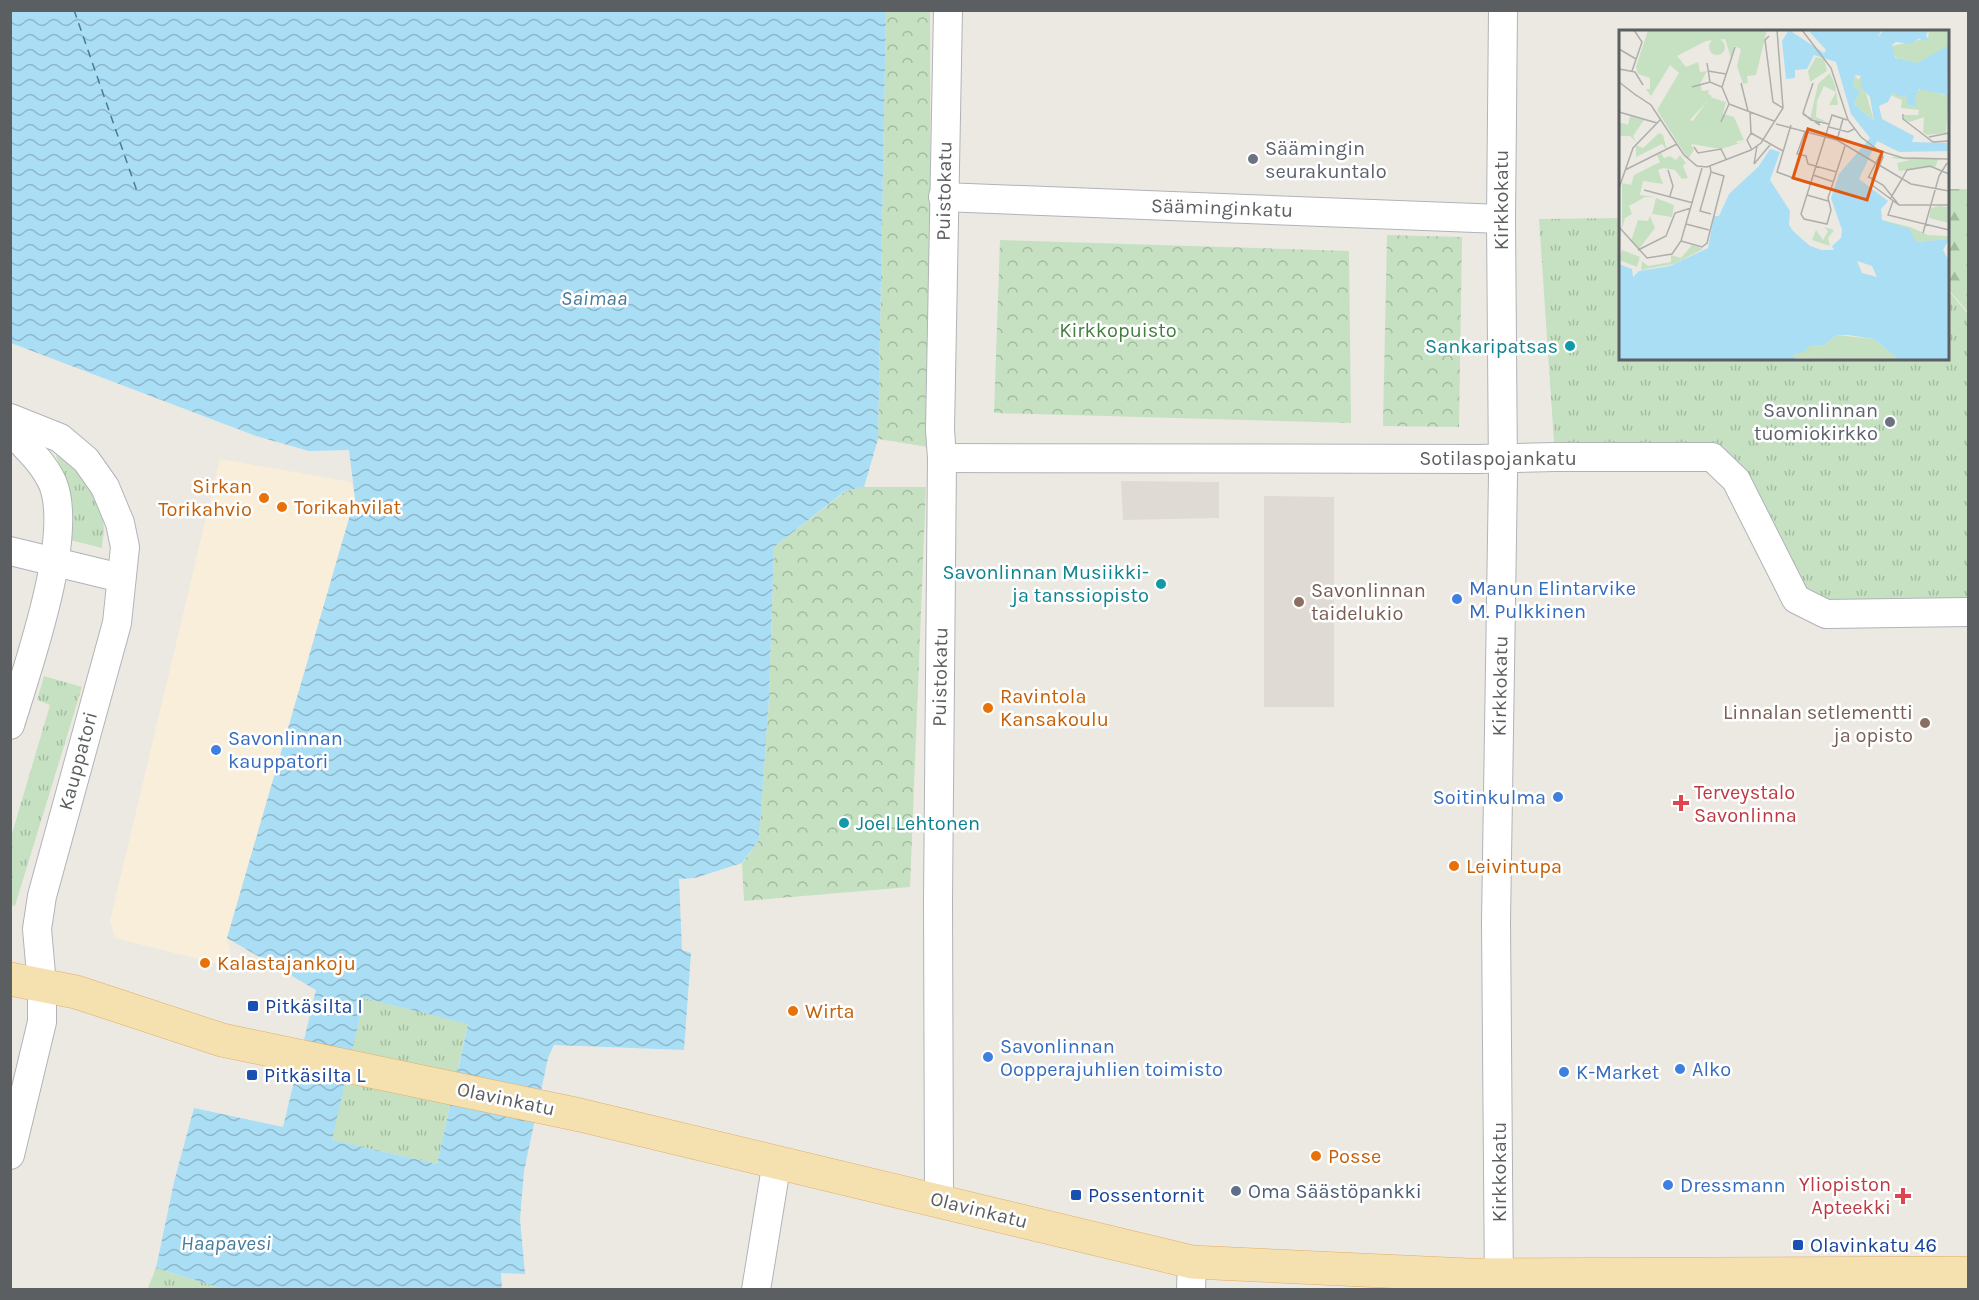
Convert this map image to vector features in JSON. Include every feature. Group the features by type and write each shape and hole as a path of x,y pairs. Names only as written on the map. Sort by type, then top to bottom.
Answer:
{"main road":[{"name":"Olavinkatu","path":"10,979 76,992 222,1040 580,1114 939,1200 1192,1276 1469,1275 1499,1282 1968,1273"}],"street":[{"name":"Puistokatu","path":"939,1200 938,900 942,458 940,430 948,10"},
{"name":"Kirkkokatu","path":"1499,1282 1496,912 1503,458 1501,219 1503,10"},
{"name":"Sääminginkatu","path":"944,198 1501,219"},
{"name":"Kauppatori","path":"10,418 60,438 87,460 105,487 120,523 125,547 117,623 42,896 37,929 42,985 42,1022 10,1155"},
{"path":"10,430 38,460 53,484 58,511 55,560 51,582 10,726"},
{"name":"Sotilaspojankatu","path":"942,458 1712,457 1736,480 1796,599 1826,614 1968,612"},
{"path":"10,551 55,560 121,578"},
{"path":"756,1290 777,1161"}],"shaded area":[{"name":"Savonlinnan kauppatori","path":"220,459 351,482 355,498 227,938 234,968 115,938 110,921"},
{"path":"1121,481 1219,482 1219,518 1123,520"},
{"name":"Savonlinnan taidelukio","path":"1264,496 1334,497 1334,707 1264,707"}],"green space":[{"path":"886,11 930,11 931,445 928,447 878,439"},
{"path":"1949,189 1968,189 1968,312 1949,290"},
{"path":"1619,218 1619,360 1949,360 1949,291 1968,314 1968,612 1796,599 1712,457 1555,457 1539,219"},
{"path":"1387,235 1462,237 1459,427 1383,426"},
{"name":"Kirkkopuisto","path":"1000,240 1349,251 1351,423 994,413"},
{"path":"61,451 83,477 100,507 104,529 102,548 70,540 68,488 56,456"},
{"path":"864,487 926,487 910,887 744,901 742,864 759,840 769,697 774,547 846,491"},
{"path":"44,676 82,687 15,906 11,905 11,837 50,705 37,700"},
{"path":"364,998 468,1023 437,1164 331,1140"},
{"path":"156,1268 224,1289 147,1290"}],"water":[{"name":"Saimaa","path":"10,11 886,11 878,439 864,487 845,491 774,547 769,697 759,840 742,863 695,878 679,879 682,950 691,953 684,1050 554,1045 548,1058 524,1171 520,1219 525,1274 501,1273 502,1289 224,1289 156,1268 174,1182 194,1108 283,1127 316,990 227,938 355,498 349,450 309,451 256,436 11,343","holes":["364,998 468,1024 437,1164 332,1140"]}],"ferry route":[{"path":"74,10 138,194"}],"place":[{"name":"Säämingin seurakuntalo","path":"1253,159"},
{"name":"Sankaripatsas","path":"1570,346"},
{"name":"Savonlinnan tuomiokirkko","path":"1890,422"},
{"name":"Sirkan Torikahvio","path":"264,498"},
{"name":"Torikahvilat","path":"282,507"},
{"name":"Savonlinnan Musiikki- ja tanssiopisto","path":"1161,584"},
{"name":"Manun Elintarvike M. Pulkkinen","path":"1457,599"},
{"name":"Savonlinnan taidelukio","path":"1299,602"},
{"name":"Ravintola Kansakoulu","path":"988,708"},
{"name":"Linnalan setlementti ja opisto","path":"1925,723"},
{"name":"Savonlinnan kauppatori","path":"216,750"},
{"name":"Soitinkulma","path":"1558,797"},
{"name":"Terveystalo Savonlinna","path":"1681,803"},
{"name":"Joel Lehtonen","path":"844,823"},
{"name":"Leivintupa","path":"1454,866"},
{"name":"Kalastajankoju","path":"205,963"},
{"name":"Pitkäsilta I","path":"253,1006"},
{"name":"Wirta","path":"793,1011"},
{"name":"Savonlinnan Oopperajuhlien toimisto","path":"988,1057"},
{"name":"Alko","path":"1680,1069"},
{"name":"K-Market","path":"1564,1072"},
{"name":"Pitkäsilta L","path":"252,1075"},
{"name":"Posse","path":"1316,1156"},
{"name":"Dressmann","path":"1668,1185"},
{"name":"Oma Säästöpankki","path":"1236,1191"},
{"name":"Possentornit","path":"1076,1195"},
{"name":"Yliopiston Apteekki","path":"1903,1196"},
{"name":"Olavinkatu 46","path":"1798,1245"}],"water label":[{"name":"Haapavesi","path":"226,1243"}]}
